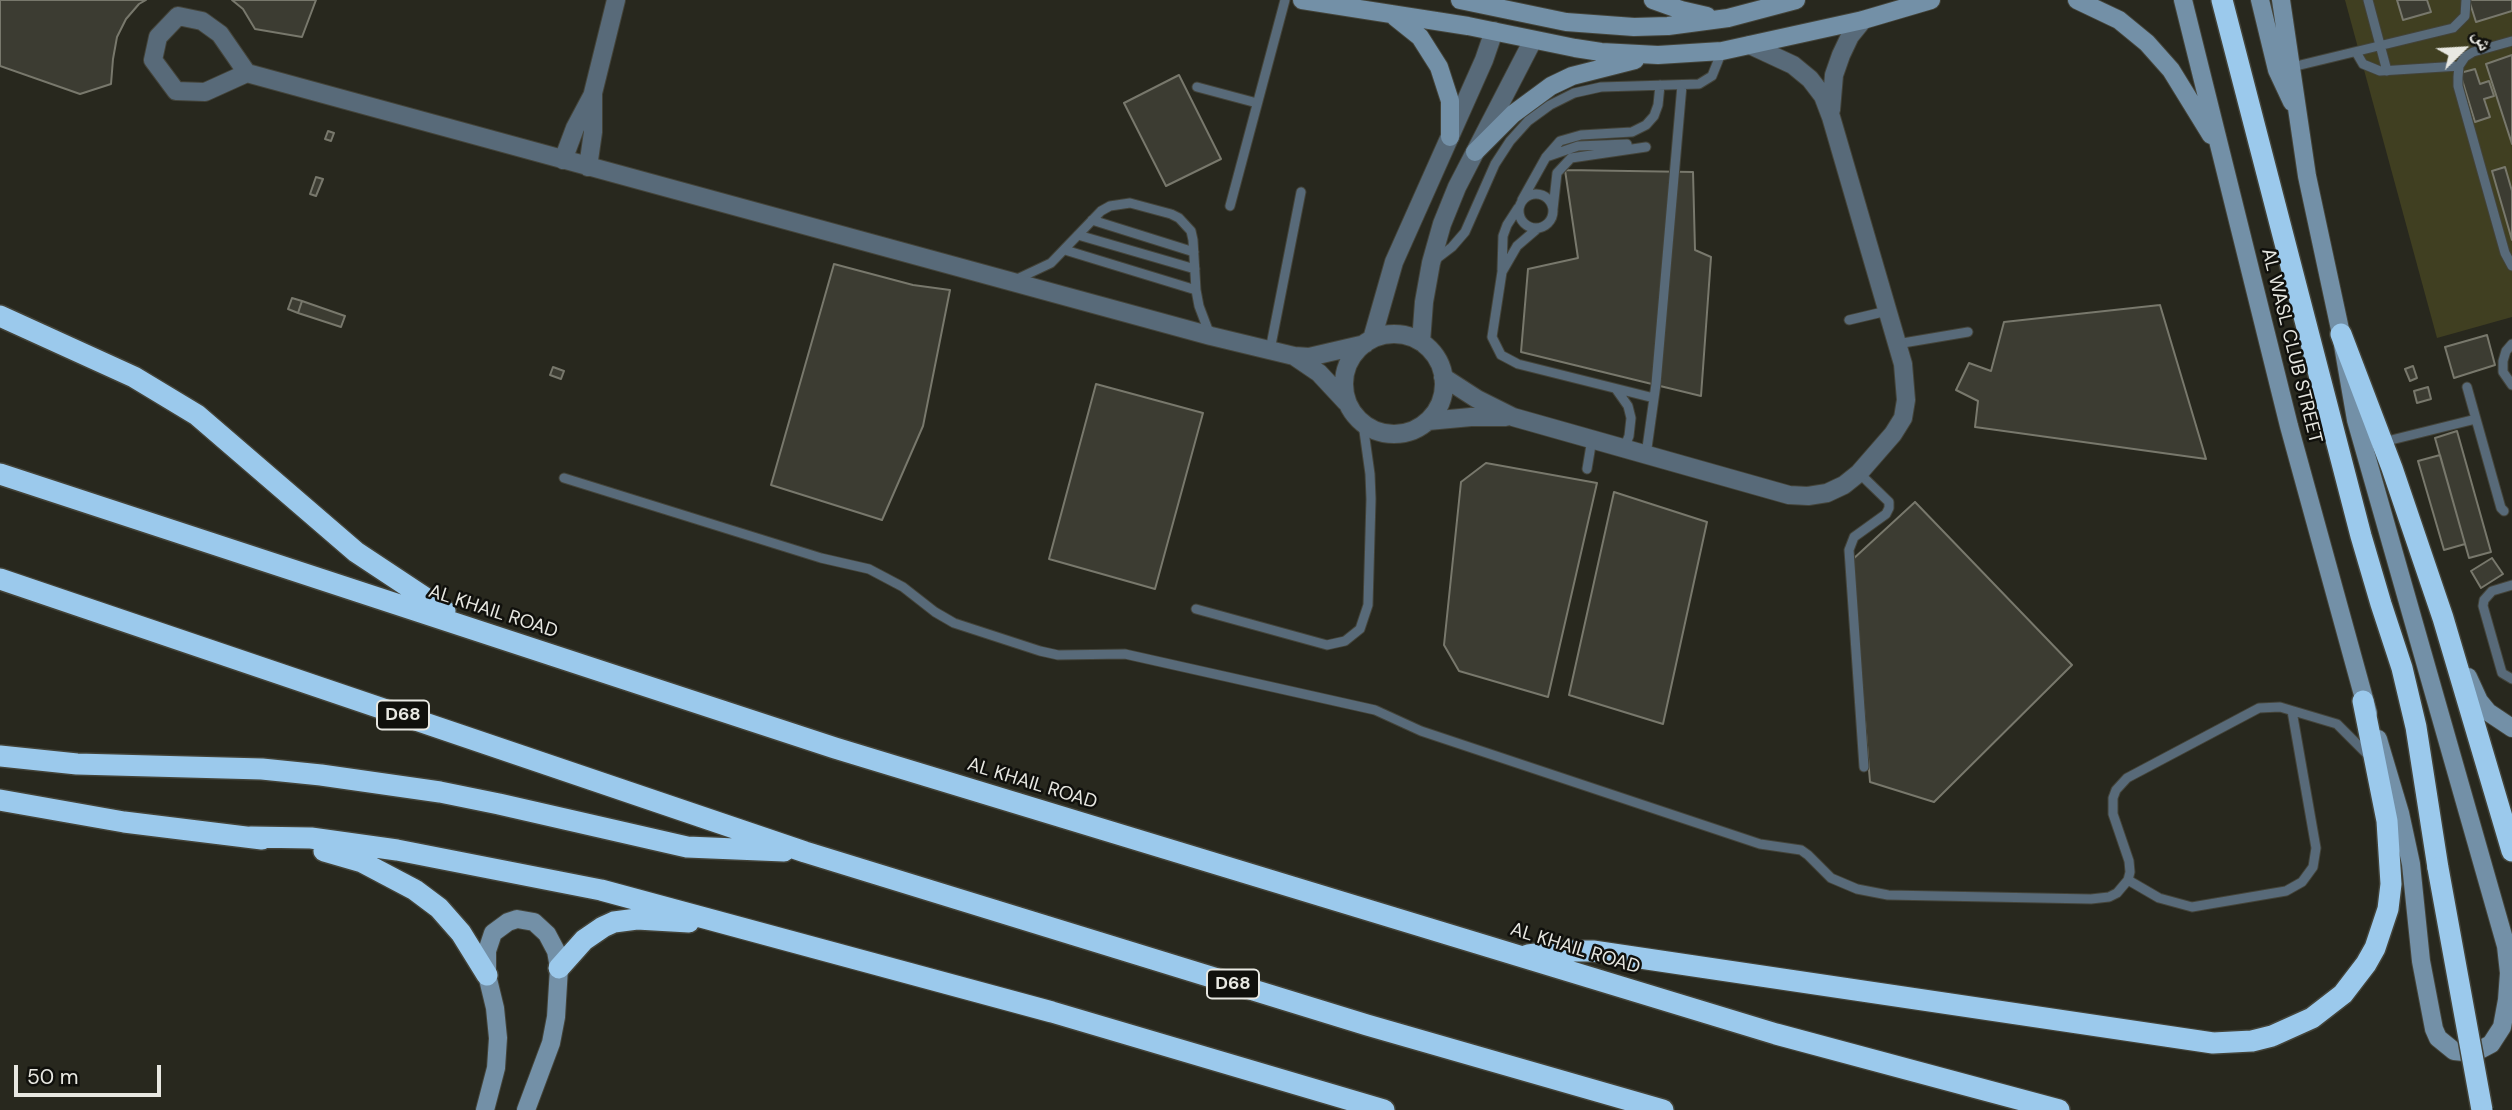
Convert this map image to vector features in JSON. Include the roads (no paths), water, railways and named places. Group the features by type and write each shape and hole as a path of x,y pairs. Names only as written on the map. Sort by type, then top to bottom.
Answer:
{"highway":[{"path":"2222,0 2361,536 2402,668 2421,751 2438,868 2482,1110"},
{"path":"0,316 134,377 176,402 219,432 356,552 413,592 484,632"},
{"path":"2341,334 2443,618 2512,851"},
{"name":"AL KHAIL ROAD","path":"0,474 835,748 1776,1034 2059,1110"},
{"name":"D68","path":"0,579 805,852 1367,1026 1662,1110"},
{"path":"1523,956 1559,950 1593,951 2213,1043 2252,1041 2291,1029 2328,1007 2355,979 2375,948 2388,909 2391,884 2387,821 2363,701"},
{"path":"0,756 77,764 262,769 321,775 499,803 687,847 805,852"},
{"path":"0,800 124,822 251,837 332,853 362,862 415,890 439,908 487,975"},
{"path":"251,837 324,840 486,866 601,890 1052,1012 1375,1109"},
{"path":"559,968 584,940 614,922 637,919 693,922 713,920"}],"street":[{"path":"563,160 575,128 593,93 617,0"},
{"path":"1302,0 1494,31 1601,52 1658,55 1722,51 1863,20 1931,0"},
{"path":"1460,0 1542,8 1588,24 1634,27 1668,26 1728,18 1763,4 1796,0"},
{"path":"1653,0 1681,10 1728,18"},
{"path":"2077,0 2119,20 2154,49 2171,70 2221,151"},
{"path":"2260,0 2277,69 2300,113"},
{"path":"2281,0 2300,113 2307,176 2341,334"},
{"name":"AL WASL CLUB STREET","path":"2184,3 2289,426 2363,701 2379,741 2400,813 2411,864 2421,961 2434,1029 2438,1038 2454,1051 2473,1053 2491,1044 2502,1027 2509,973 2506,946 2367,463 2349,386 2341,334"},
{"path":"1348,404 1345,394 1346,371 1356,351 1368,341 1394,261 1450,137 1504,4"},
{"path":"1422,342 1424,302 1431,263 1447,212 1533,40 1542,8"},
{"path":"1392,15 1420,37 1439,67 1450,101 1450,137"},
{"path":"247,74 220,34 202,21 178,16 158,37 153,60 176,91 205,92 247,74 1211,336 1294,356 1322,355 1382,335 1402,335 1422,342 1436,357 1443,377 1441,401 1428,421"},
{"path":"1832,117 1831,95 1837,65 1850,36 1863,20"},
{"path":"1443,377 1513,417 1789,495 1827,493 1844,485 1859,473 1893,434 1903,418 1906,383 1897,344 1832,117 1823,96 1810,79 1793,65 1750,45"},
{"path":"1475,152 1522,106 1551,86 1595,70 1658,55"},
{"path":"588,167 593,132 593,93"},
{"path":"1294,356 1319,373 1363,424 1380,432 1391,434 1413,430 1428,421 1513,417"},
{"path":"2443,618 2479,701 2499,721 2512,729"},
{"path":"485,1110 496,1068 498,1038 495,1008 487,975 487,951 493,933 517,919 534,922 547,934 559,968 556,1017 551,1043 526,1110"}],"lane":[{"path":"1230,206 1285,0"},
{"path":"2368,0 2387,71"},
{"path":"2292,67 2458,25 2465,16 2466,0"},
{"path":"2512,41 2473,52 2465,57 2459,66 2458,86 2505,253 2512,266"},
{"path":"1431,263 1452,247 1465,232 1495,164 1510,141 1528,121 1550,105 1574,93 1601,87 1699,84 1716,69 1722,51"},
{"path":"2356,52 2357,58 2363,64 2387,71 2459,66"},
{"path":"1538,229 1531,228 1521,220 1521,204 1552,148 1570,136 1632,132 1646,125 1654,117 1660,85"},
{"path":"1646,455 1654,398 1682,85"},
{"path":"1197,87 1257,103"},
{"path":"1502,272 1517,246 1549,222 1557,173 1571,158 1645,145 1577,146 1546,157"},
{"path":"1270,350 1301,192"},
{"path":"1553,209 1551,203 1541,194 1527,196 1507,225 1503,236 1500,258 1502,272 1492,337 1501,355 1518,364 1654,398"},
{"path":"1011,281 1051,263 1101,211 1119,203 1130,203 1171,214 1180,218 1191,231 1199,306 1211,336"},
{"path":"1092,220 1194,252"},
{"path":"1078,235 1195,269"},
{"path":"1065,250 1196,290"},
{"path":"1849,320 1888,311"},
{"path":"1897,344 1968,332"},
{"path":"2512,344 2502,361 2503,372 2512,385"},
{"path":"2467,387 2504,511"},
{"path":"1614,388 1622,396 1631,418 1629,436 1624,448"},
{"path":"2382,443 2476,419"},
{"path":"1196,609 1327,645 1345,641 1360,629 1368,605 1371,499 1363,424"},
{"path":"1587,469 1592,439"},
{"path":"1859,473 1889,502 1886,514 1854,537 1849,550 1864,767"},
{"path":"564,478 821,558 869,569 903,587 954,623 1041,651 1058,655 1125,654 1375,710 1422,731 1760,844 1801,850 1832,878 1857,889 1888,895 2091,900 2109,897 2128,880 2130,872 2112,806 2116,790 2121,783 2250,712 2269,706 2337,724 2375,762"},
{"path":"2512,584 2492,591 2484,600 2483,606 2502,673 2512,679"},
{"path":"2128,880 2159,898 2192,906 2286,891 2302,882 2313,867 2316,849 2292,711"}]}
